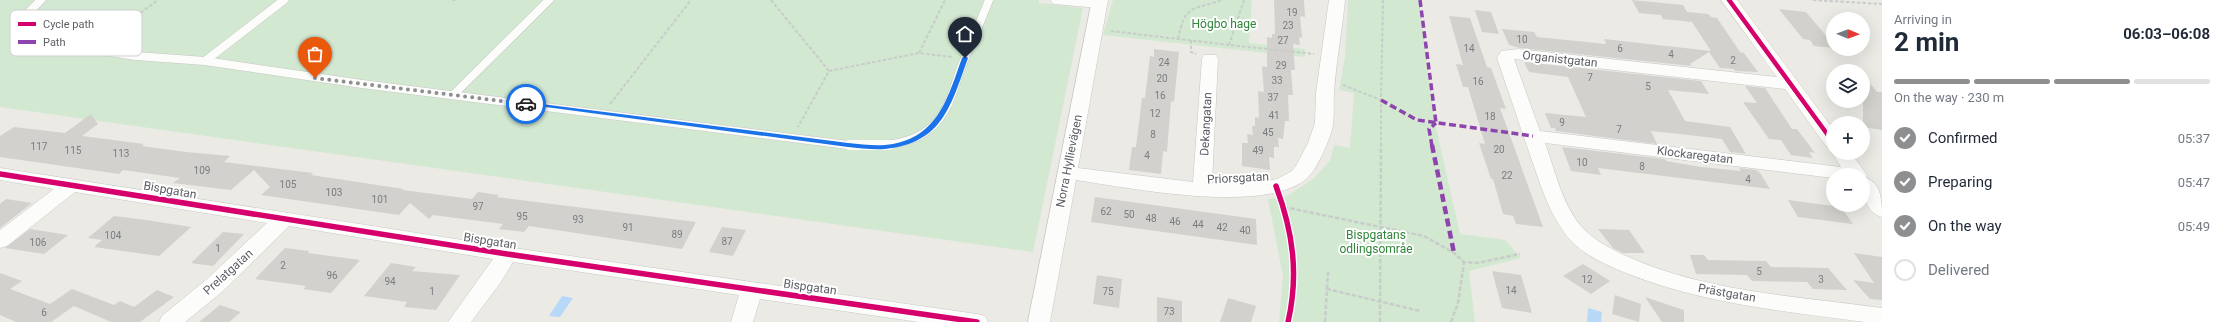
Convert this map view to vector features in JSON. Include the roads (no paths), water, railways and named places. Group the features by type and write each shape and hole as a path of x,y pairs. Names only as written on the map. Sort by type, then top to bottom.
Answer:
{"street":[{"name":"Priorsgatan","path":"1067,173 1202,190 1249,189 1276,186 1298,176 1312,154 1324,124 1337,0"},
{"path":"1729,0 1826,133"},
{"name":"Norra Hyllievägen","path":"1039,322 1099,2"},
{"name":"Organistgatan","path":"1582,239 1565,219 1505,58 1507,54 1790,84"},
{"name":"Dekangatan","path":"1202,190 1210,59"},
{"name":"Klockaregatan","path":"1533,136 1826,171"},
{"name":"Bispgatan","path":"0,174 73,184 283,220 507,254 752,288 977,322"},
{"path":"0,241 73,184"},
{"path":"1870,194 1882,210"},
{"name":"Prelatgatan","path":"170,322 215,285 283,220"},
{"name":"Prästgatan","path":"1582,239 1603,253 1672,283 1734,295 1882,316"},
{"path":"459,322 494,277 507,254"},
{"path":"742,322 752,288"}],"lane":[{"path":"29,10 41,0"},
{"path":"205,61 284,0"},
{"path":"454,94 549,0"},
{"path":"136,56 205,61 323,79 454,94 848,145 885,147 909,141 928,131 939,121 948,104 989,0"},
{"path":"1055,0 1099,2"}],"water":[{"path":"562,296 573,298 560,317 549,316"},
{"path":"1588,308 1602,312 1601,322 1587,322"}],"park label":[{"name":"Högbo hage","path":"1224,24"},
{"name":"Bispgatans odlingsområe","path":"1376,242"}]}
